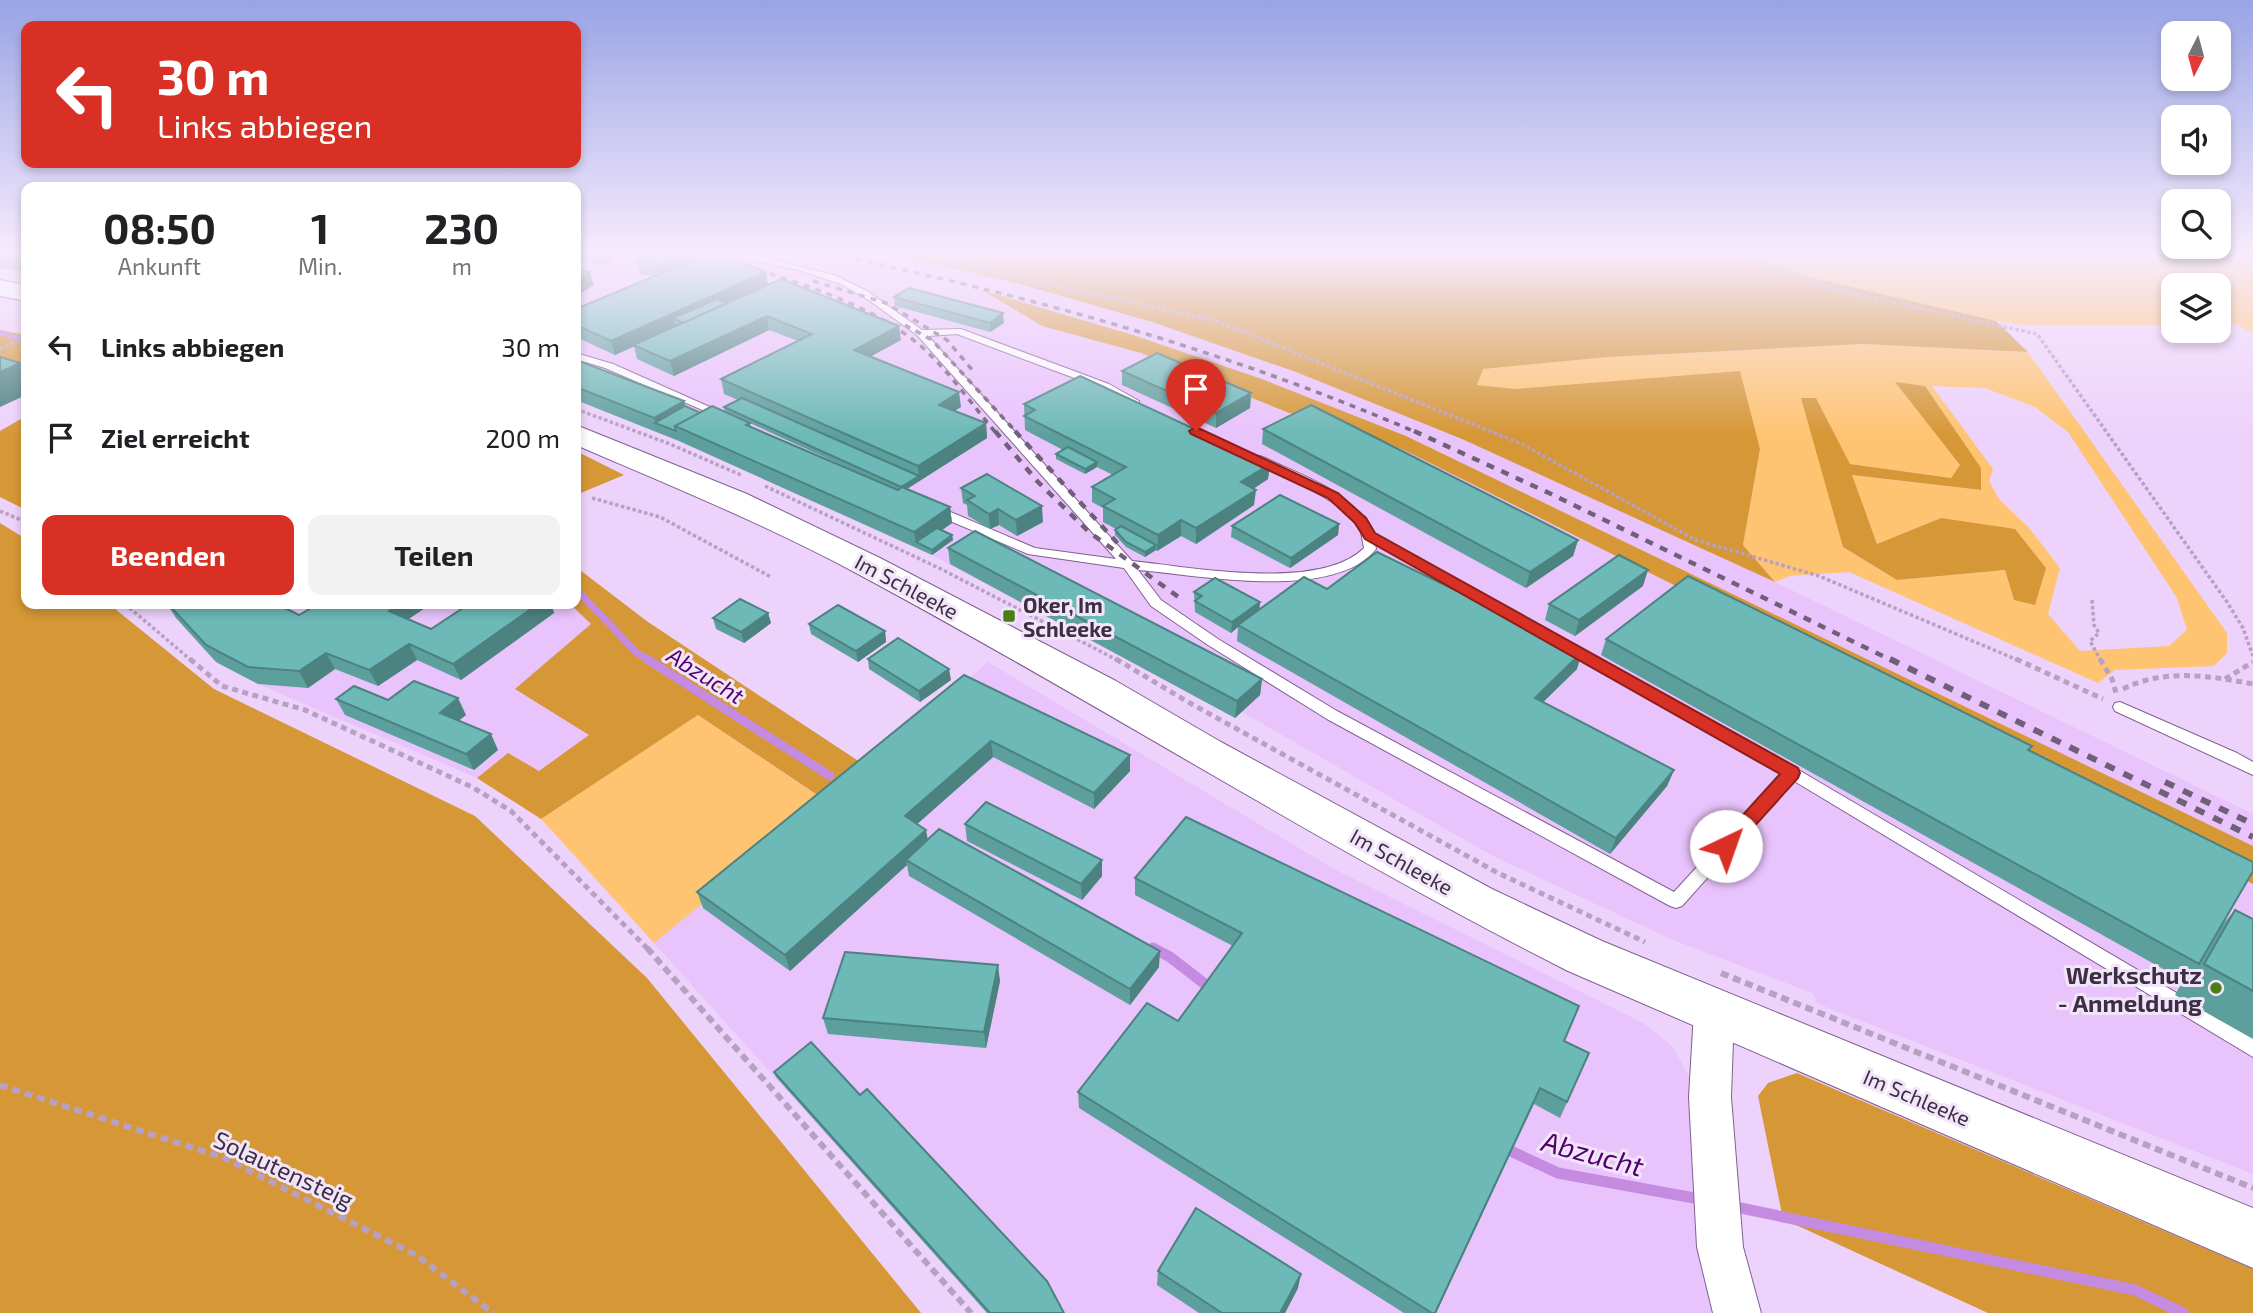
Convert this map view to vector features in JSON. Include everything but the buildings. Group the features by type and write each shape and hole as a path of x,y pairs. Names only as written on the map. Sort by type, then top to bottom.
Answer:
{"main road":[{"name":"Im Schleeke","path":"581,436 699,485 868,565 1102,691 1206,753 1475,902 1585,956 1712,990 2253,1238"}],"street":[{"path":"1712,990 1710,1097 1720,1247 1737,1313"}],"lane":[{"path":"891,313 920,333 1128,565 1156,603 1213,642 1332,715 1676,901 1791,773"},
{"path":"920,333 958,331 1105,386 1151,410"},
{"path":"581,358 609,366 739,422"},
{"path":"1236,450 1333,495 1361,521 1370,536 1791,773 2253,1048"},
{"path":"923,505 1032,551 1128,565 1271,578 1307,576 1338,570 1359,560 1370,549 1370,536"},
{"path":"2120,707 2253,769"}],"path":[{"path":"1181,313 1216,321 1522,444 1696,540 1819,576 1968,637 2120,707"},
{"path":"1936,313 2037,334 2118,444 2232,612 2250,643 2253,656"},
{"path":"1,349 21,340"},
{"path":"581,410 682,449 941,569 1106,653 1188,702 1498,873 1650,944"},
{"path":"592,498 660,517 771,578"},
{"path":"0,511 21,520"},
{"path":"2092,600 2094,625 2099,634 2090,641 2095,655 2114,680 2116,694 2138,680 2170,676 2225,679 2253,684"},
{"path":"131,609 222,686 305,710 472,786 511,811 634,933 971,1313"},
{"path":"1076,647 1100,659"},
{"path":"2225,679 2253,662"},
{"path":"1712,990 2253,1188"},
{"name":"Solautensteig","path":"0,1085 224,1158 416,1255 493,1313"}],"shaded area":[{"path":"581,313 1022,313 1042,326 1141,353 1323,414 1412,454 2020,758 2253,884 2253,1174 1818,1004 1812,993 1673,940 1491,855 1242,712 1235,718 932,555 679,441 581,402"},
{"path":"1021,313 1060,313 1133,335 1262,379 1406,436 2253,846 2253,884 2020,758 1412,454 1323,414 1289,413 1141,353 1042,326"},
{"path":"1060,313 1121,313 1152,322 1296,372 1462,439 1775,582 2253,814 2253,846 1406,436 1262,379"},
{"path":"1121,313 1963,313 1996,321 2028,352 1862,344 1608,357 1483,369 1477,385 1516,389 1740,371 1760,449 1743,545 1775,582 1462,439 1296,372"},
{"path":"1963,313 2161,313 2161,325 2021,325"},
{"path":"2231,313 2253,313 2253,333 2231,324"},
{"path":"0,330 21,334 21,376 0,370"},
{"path":"1862,344 2028,352 2227,633 2227,653 2214,666 2115,670 2098,683 1849,572 1790,576 1775,582 1743,545 1760,449 1516,389 1477,385 1483,368 1608,357","holes":["1896,383 1925,386 1980,490 1851,475 1877,544 1941,518 2046,568 2014,600 2005,570 1897,580 1843,547 1816,398 1850,464 1951,478 1960,465","1932,386 1985,388 2035,407 2068,432 2177,598 2187,630 2169,646 2080,651 2048,614 2060,568 2030,529 1999,499 1989,481 1993,469"]},
{"path":"1895,382 1925,386 1981,468 1981,490 1852,475 1877,544 1941,518 2015,529 2046,568 2035,605 2014,600 2005,570 1897,580 1843,547 1801,398 1816,398 1850,464 1951,478 1960,465"},
{"path":"21,419 21,508 0,497 0,431"},
{"path":"581,454 624,475 581,493"},
{"path":"0,523 21,536 21,609 115,609 214,689 475,816 647,978 921,1313 0,1313"},
{"path":"581,571 648,622 869,768 828,802 698,715 541,819 477,778 508,753 539,771 589,735 515,689 591,624 575,609 581,609"},
{"path":"195,609 576,609 592,624 589,735 539,771 508,753 477,778 258,684 216,662 176,618"},
{"path":"988,662 1334,869 1643,1023 1673,1047 1693,1084 1701,1128 1696,1246 1722,1313 987,1313 654,943 868,768"},
{"path":"698,715 828,802 654,943 541,819"},
{"path":"1797,1073 2253,1269 2253,1313 1988,1313 1783,1219 1758,1096 1768,1083"}],"waterway":[{"name":"Abzucht","path":"0,333 21,339"},
{"name":"Abzucht","path":"581,594 637,653 650,661"},
{"name":"Abzucht","path":"647,659 830,776"},
{"name":"Abzucht","path":"1155,949 1153,948 1170,957 1214,991"},
{"name":"Abzucht","path":"1502,1147 1558,1173 1705,1200"},
{"name":"Abzucht","path":"1731,1206 2135,1290 2183,1313"}],"railway":[{"path":"871,313 922,347 996,433"},
{"path":"903,313 947,340 974,372"},
{"path":"1075,313 1198,350 1345,403 1418,433"},
{"path":"905,325 932,340 1017,433"},
{"path":"995,431 1038,482 1089,532 1184,601"},
{"path":"1015,431 1121,547"},
{"path":"1414,431 1549,493 1893,661"},
{"path":"1890,659 2253,837"},
{"path":"2165,782 2253,824"}],"place":[{"name":"Oker, Im Schleeke","path":"1009,616"},
{"name":"Werkschutz - Anmeldung","path":"2216,988"}],"route":[{"path":"1196,431 1333,495 1348,506 1370,536 1791,773 1726,846"}]}
